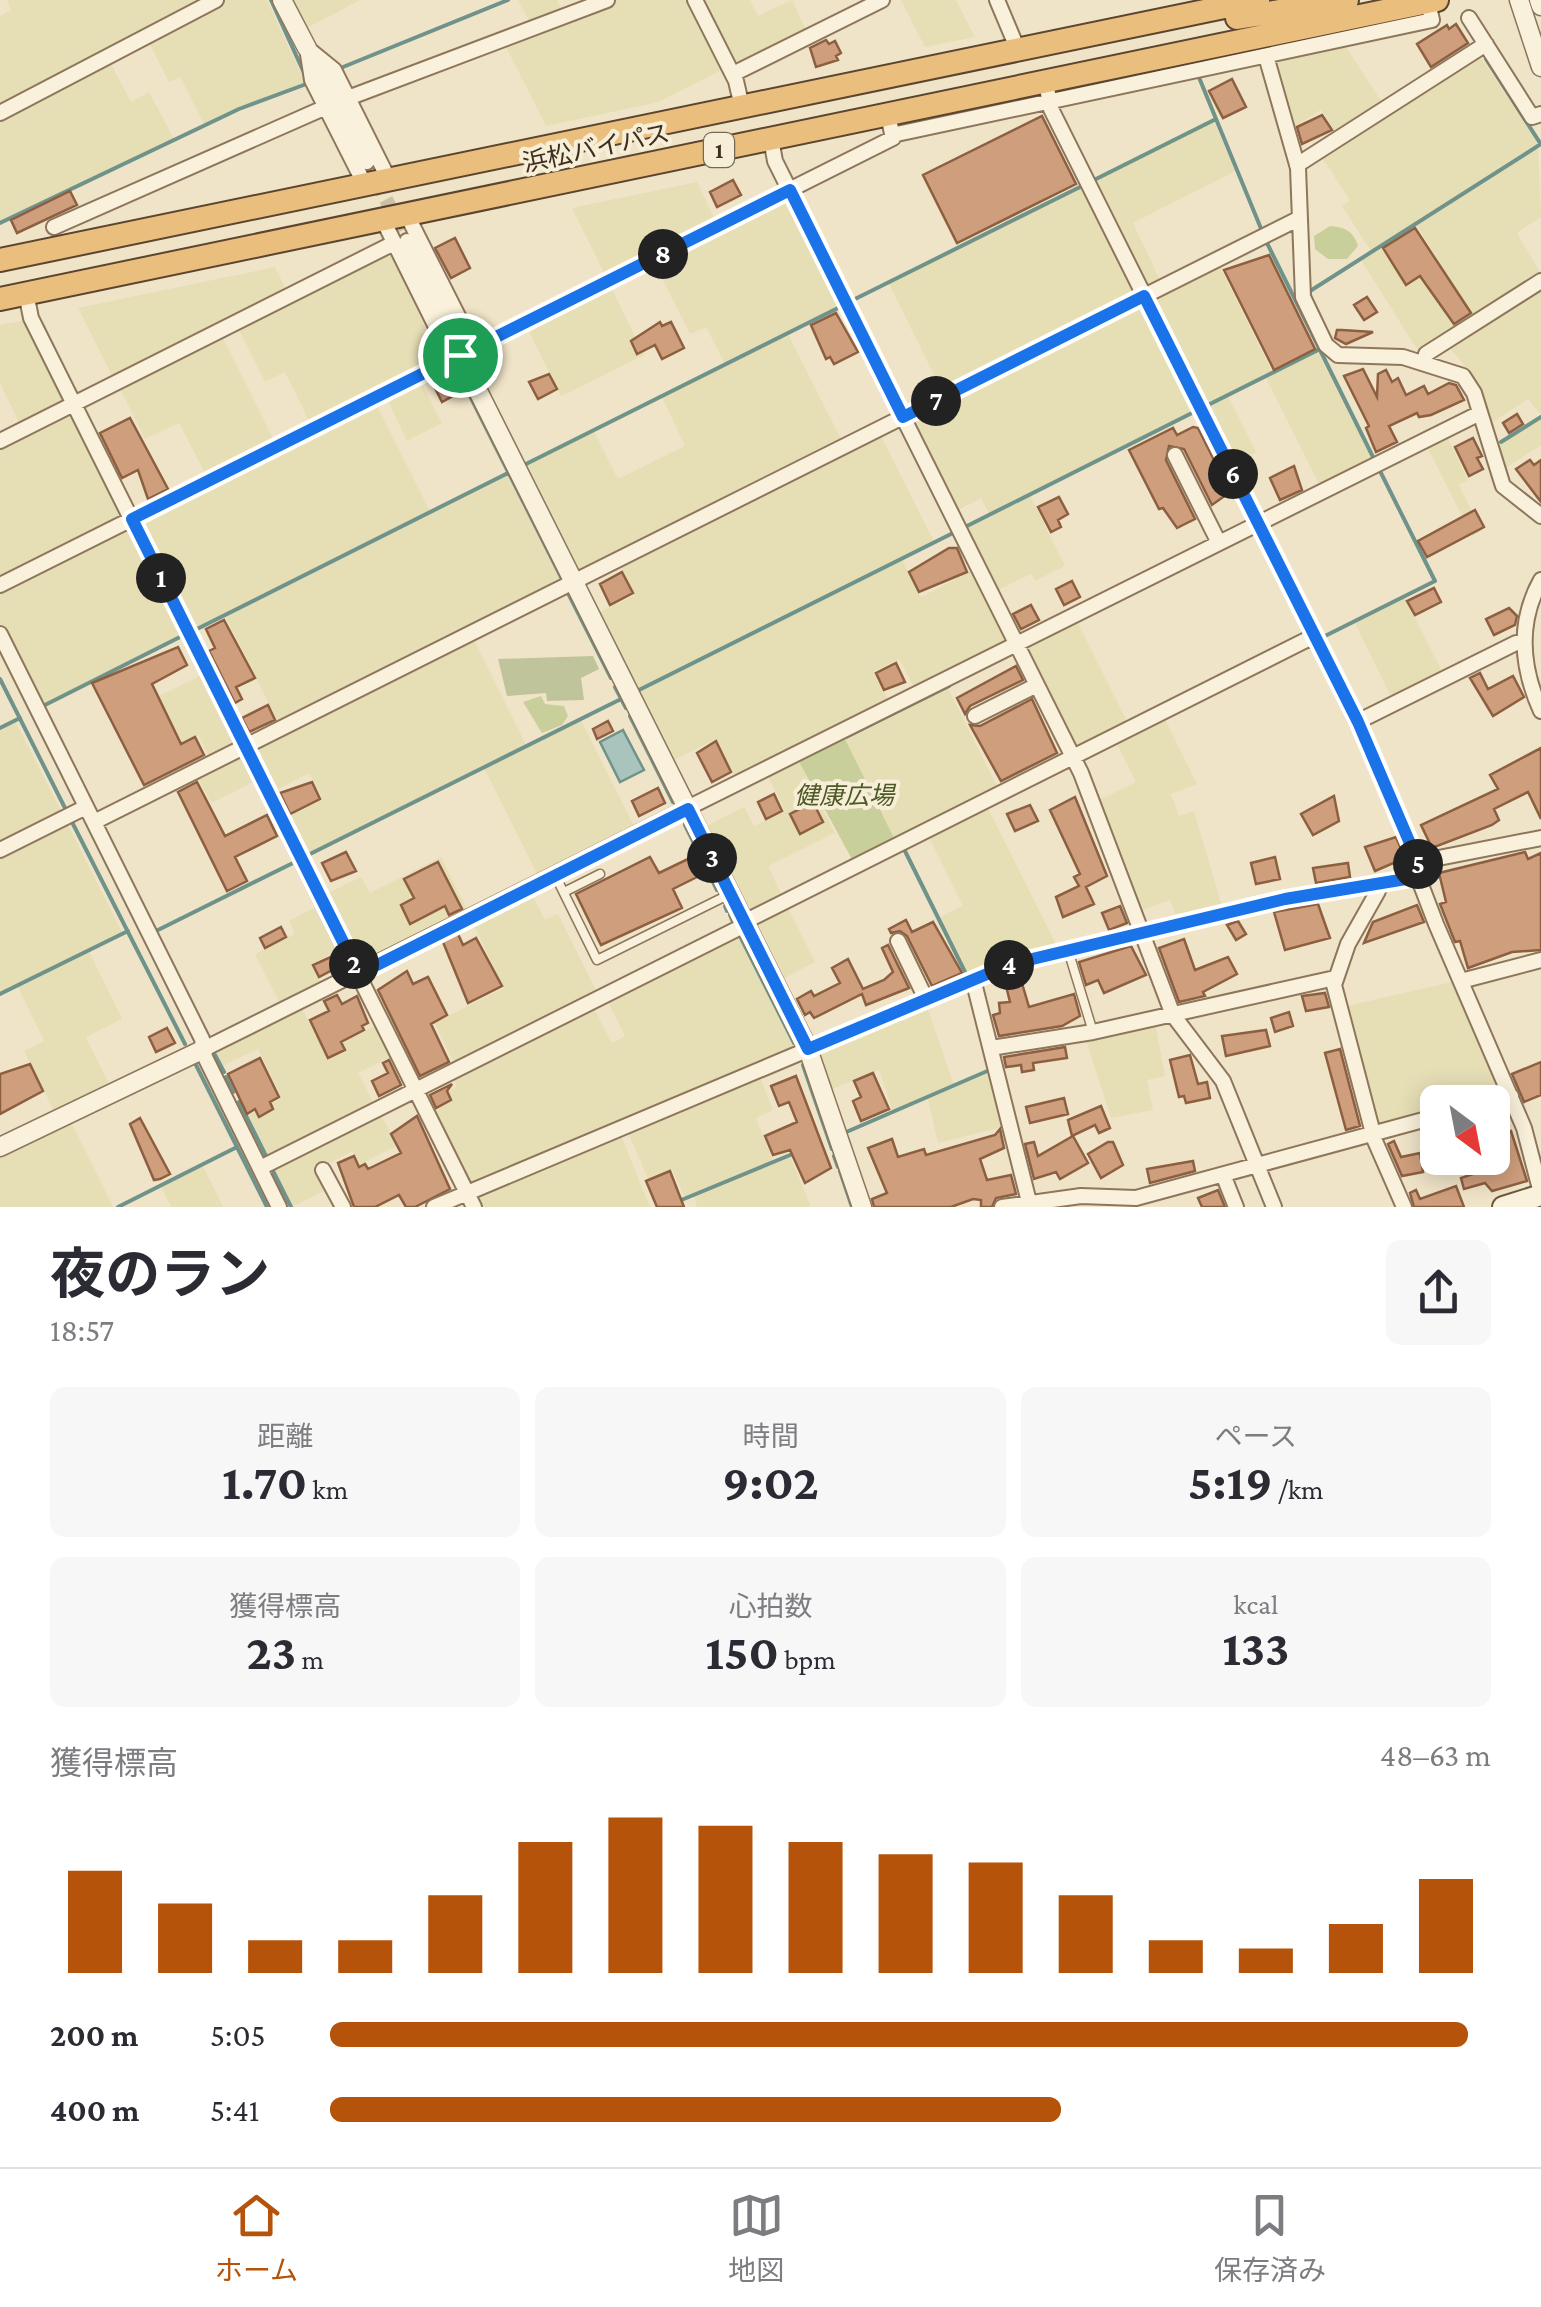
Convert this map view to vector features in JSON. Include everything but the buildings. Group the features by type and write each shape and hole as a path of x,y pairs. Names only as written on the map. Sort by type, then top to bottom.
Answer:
{"highway":[{"name":"浜松バイパス","path":"0,260 366,174 389,180 1258,0"},
{"path":"1050,43 1347,0"},
{"name":"浜松バイパス","path":"0,299 771,140 890,125 1175,67 1432,1"}],"main road":[{"path":"1506,1207 1541,1194"}],"street":[{"path":"0,113 216,0"},
{"path":"282,0 366,174"},
{"path":"348,98 607,0"},
{"path":"695,0 732,74 742,107"},
{"path":"732,74 882,0"},
{"path":"997,0 1018,50"},
{"path":"1519,0 1541,66"},
{"path":"1175,67 1266,56 1432,20 1432,1"},
{"path":"1469,18 1532,117 1541,114"},
{"path":"1297,165 1486,44"},
{"path":"307,48 334,70 389,180"},
{"path":"307,48 312,80 366,174"},
{"path":"1266,56 1297,165 1303,297 1331,351 1424,363 1463,376 1480,412 1503,486 1541,516"},
{"path":"1048,93 1144,296 1358,722 1460,981 1511,1096 1541,1194"},
{"path":"54,227 326,107"},
{"path":"0,585 893,138 890,125"},
{"path":"771,140 775,161 1072,757 1173,1014 1223,1081 1274,1207"},
{"path":"407,215 464,328 460,355"},
{"path":"94,822 1300,218"},
{"path":"382,220 400,242 460,355 808,1049 862,1207"},
{"path":"0,440 400,242"},
{"path":"1424,363 1426,354 1541,281"},
{"path":"26,294 31,318 471,1200"},
{"path":"0,1148 359,974 1480,412"},
{"path":"1175,456 1219,543"},
{"path":"1541,580 1530,604 1524,643 1528,679 1541,711"},
{"path":"0,634 279,1207"},
{"path":"260,1168 1314,636"},
{"path":"1358,722 1516,643 1524,643"},
{"path":"975,716 1037,685"},
{"path":"0,850 86,807"},
{"path":"434,1207 471,1200 808,1049 1011,964 1285,899 1377,885 1418,869 1541,838"},
{"path":"1377,885 1378,891 1335,978 1373,1135 1404,1207"},
{"path":"898,941 926,999"},
{"path":"1460,981 1541,960"},
{"path":"991,1048 1093,1032 1335,978"},
{"path":"973,979 1029,1202"},
{"path":"1002,1207 1081,1196 1136,1198 1420,1121"},
{"path":"323,1170 343,1207"},
{"path":"1224,1177 1236,1207"}],"lane":[{"path":"564,892 600,874"},
{"path":"555,875 598,960 730,894"},
{"path":"1068,950 1093,1032"}],"shaded area":[{"path":"7,0 204,0 0,107 0,16 11,10"},
{"path":"227,0 267,0 305,83 204,124 180,77 169,82 148,41"},
{"path":"290,0 360,0 305,29"},
{"path":"518,0 557,0 563,12 531,24"},
{"path":"619,0 689,0 724,69 659,102 546,126 504,43"},
{"path":"701,0 750,0 758,16 792,0 807,32 740,65 733,63"},
{"path":"901,0 956,0 975,37 925,47"},
{"path":"1346,47 1383,104 1336,133 1321,110 1291,129 1273,62"},
{"path":"1479,55 1539,144 1371,251 1342,206 1350,200 1321,156"},
{"path":"110,62 131,102 149,92 174,139 0,222 0,119"},
{"path":"1214,121 1235,171 1133,223 1161,282 1145,286 1093,182"},
{"path":"1538,147 1541,217 1517,233 1541,274 1419,352 1361,260 1381,248 1406,287 1441,264 1416,225"},
{"path":"697,182 716,222 606,277 572,208"},
{"path":"1085,186 1135,295 942,391 889,284"},
{"path":"787,196 841,305 725,364 706,327 690,334 654,263"},
{"path":"392,256 440,360 311,425 285,372 265,382 238,328 378,258"},
{"path":"1219,265 1272,372 1204,406 1151,299"},
{"path":"275,267 287,291 113,378 78,308"},
{"path":"610,285 644,355 561,396 527,327"},
{"path":"1541,287 1541,415 1528,399 1491,423 1480,384 1448,346"},
{"path":"1143,303 1196,410 989,514 981,498 956,511 910,419"},
{"path":"27,320 66,398 20,424 0,383 0,325"},
{"path":"788,334 842,441 582,571 576,569 524,466 594,431 618,479 685,446 662,397"},
{"path":"222,336 275,443 207,477 179,423 145,439 119,387"},
{"path":"1318,351 1372,460 1320,486 1266,378"},
{"path":"420,380 442,423 407,441 386,397"},
{"path":"1228,396 1256,452 1233,464 1205,408"},
{"path":"375,402 430,511 192,630 138,521"},
{"path":"70,412 123,519 0,581 0,446"},
{"path":"1541,418 1541,445 1504,469 1497,446"},
{"path":"880,434 934,541 636,690 598,613 635,595 620,564"},
{"path":"1446,435 1468,480 1459,485 1482,531 1472,536 1426,445"},
{"path":"507,475 561,582 279,723 225,616"},
{"path":"1030,495 1065,566 1035,581 1031,574 996,591 965,528"},
{"path":"130,525 184,634 42,705 0,622 0,590"},
{"path":"902,559 921,597 973,570 1006,643 915,689 899,659 874,671 889,702 736,779 716,739 672,761 637,692"},
{"path":"1405,598 1444,675 1393,701 1355,623"},
{"path":"1078,623 1129,725 1075,749 1025,650"},
{"path":"473,638 526,745 305,856 286,818 323,799 309,773 273,792 251,749"},
{"path":"204,674 239,743 210,758 198,735 182,743 159,696"},
{"path":"948,688 999,790 896,842 845,740"},
{"path":"1164,717 1197,784 1171,794 1179,816 1194,811 1223,910 1178,921 1170,900 1141,911 1097,801 1136,782 1116,742"},
{"path":"581,720 635,828 538,876 484,768"},
{"path":"15,721 62,813 0,844 0,729"},
{"path":"244,753 257,780 211,803 197,776"},
{"path":"798,760 835,833 768,866 783,898 749,915 705,827 744,807 754,826 785,811 767,775"},
{"path":"987,806 1058,948 968,977 939,918 963,906 928,835"},
{"path":"67,823 122,932 0,993 0,856"},
{"path":"441,857 468,912 358,963 324,895 361,877 370,893"},
{"path":"532,894 545,920 558,914 598,995 456,1066 434,1023 504,988 473,924"},
{"path":"320,905 342,949 311,964 321,985 281,1005 255,954 295,934 289,921"},
{"path":"787,906 815,962 781,980 753,923"},
{"path":"736,933 795,1050 469,1184 432,1111 452,1101 448,1092 457,1086 452,1075 592,1005 612,1043 625,1036 606,998"},
{"path":"89,951 122,1019 86,1037 109,1083 54,1111 24,1051 44,1041 18,987"},
{"path":"1456,981 1498,1085 1420,1085 1420,1116 1375,1126 1343,1007"},
{"path":"926,1004 954,1085 893,1111 879,1070 830,1090 817,1054 820,1049"},
{"path":"302,1009 328,1060 347,1051 343,1043 379,1024 395,1055 358,1073 375,1106 269,1160 247,1116 282,1098 258,1049 222,1066 215,1053"},
{"path":"1155,1022 1165,1076 1147,1080 1153,1110 1111,1118 1085,1037"},
{"path":"994,1071 1007,1126 938,1143 928,1099"},
{"path":"759,1075 773,1110 756,1118 773,1161 685,1198 672,1169 648,1179 627,1130"},
{"path":"379,1111 397,1146 360,1164 353,1151 319,1168 328,1189 292,1207 272,1165"},
{"path":"71,1122 113,1207 0,1207 0,1157"},
{"path":"620,1133 650,1207 479,1207 474,1195"},
{"path":"790,1156 811,1207 697,1207 694,1196"},
{"path":"203,1166 223,1207 171,1207 161,1187"}],"green space":[{"path":"1330,226 1340,227 1354,237 1358,246 1347,259 1328,259 1315,249 1314,236"},
{"path":"593,656 599,669 581,678 584,700 547,701 546,693 507,696 498,659"},
{"path":"541,696 545,704 564,706 568,716 562,725 542,733 523,702"},
{"name":"健康広場","path":"844,737 896,842 854,863 798,760"}],"water":[{"path":"623,730 644,770 620,782 600,742"}],"waterway":[{"path":"271,0 305,75"},
{"path":"343,67 508,0"},
{"path":"1486,59 1540,143"},
{"path":"1198,75 1262,231"},
{"path":"0,223 239,109 309,83"},
{"path":"1092,181 1216,119"},
{"path":"1307,293 1541,144"},
{"path":"851,301 1084,185"},
{"path":"1267,243 1374,459"},
{"path":"524,465 842,306"},
{"path":"434,338 441,357"},
{"path":"1206,406 1320,349"},
{"path":"448,368 458,372 563,581"},
{"path":"965,527 1196,411"},
{"path":"1501,442 1541,417"},
{"path":"1323,637 1435,581 1379,469"},
{"path":"193,631 510,472"},
{"path":"637,691 953,533"},
{"path":"568,593 611,678"},
{"path":"41,707 184,635"},
{"path":"0,679 66,810"},
{"path":"846,737 949,686"},
{"path":"615,687 626,708"},
{"path":"306,856 623,698"},
{"path":"630,716 673,802"},
{"path":"0,728 20,718"},
{"path":"72,822 185,1044"},
{"path":"685,825 717,890"},
{"path":"903,847 967,976"},
{"path":"154,932 297,861"},
{"path":"725,906 727,911"},
{"path":"730,915 733,922"},
{"path":"0,994 128,931"},
{"path":"740,936 794,1043"},
{"path":"215,1055 224,1072"},
{"path":"194,1061 267,1207"},
{"path":"803,1065 832,1149"},
{"path":"844,1133 992,1069"},
{"path":"226,1077 233,1092"},
{"path":"239,1102 268,1160"},
{"path":"118,1207 237,1147"},
{"path":"679,1201 795,1153"},
{"path":"834,1156 838,1167"},
{"path":"271,1167 291,1207"},
{"path":"840,1171 852,1207"}],"tunnel":[{"path":"367,162 407,241"}],"route":[{"path":"790,190 903,417 1144,296 1358,722 1418,862 1418,877 1285,899 1011,964 808,1049 688,809 359,974 132,519 460,355 790,190"}]}
